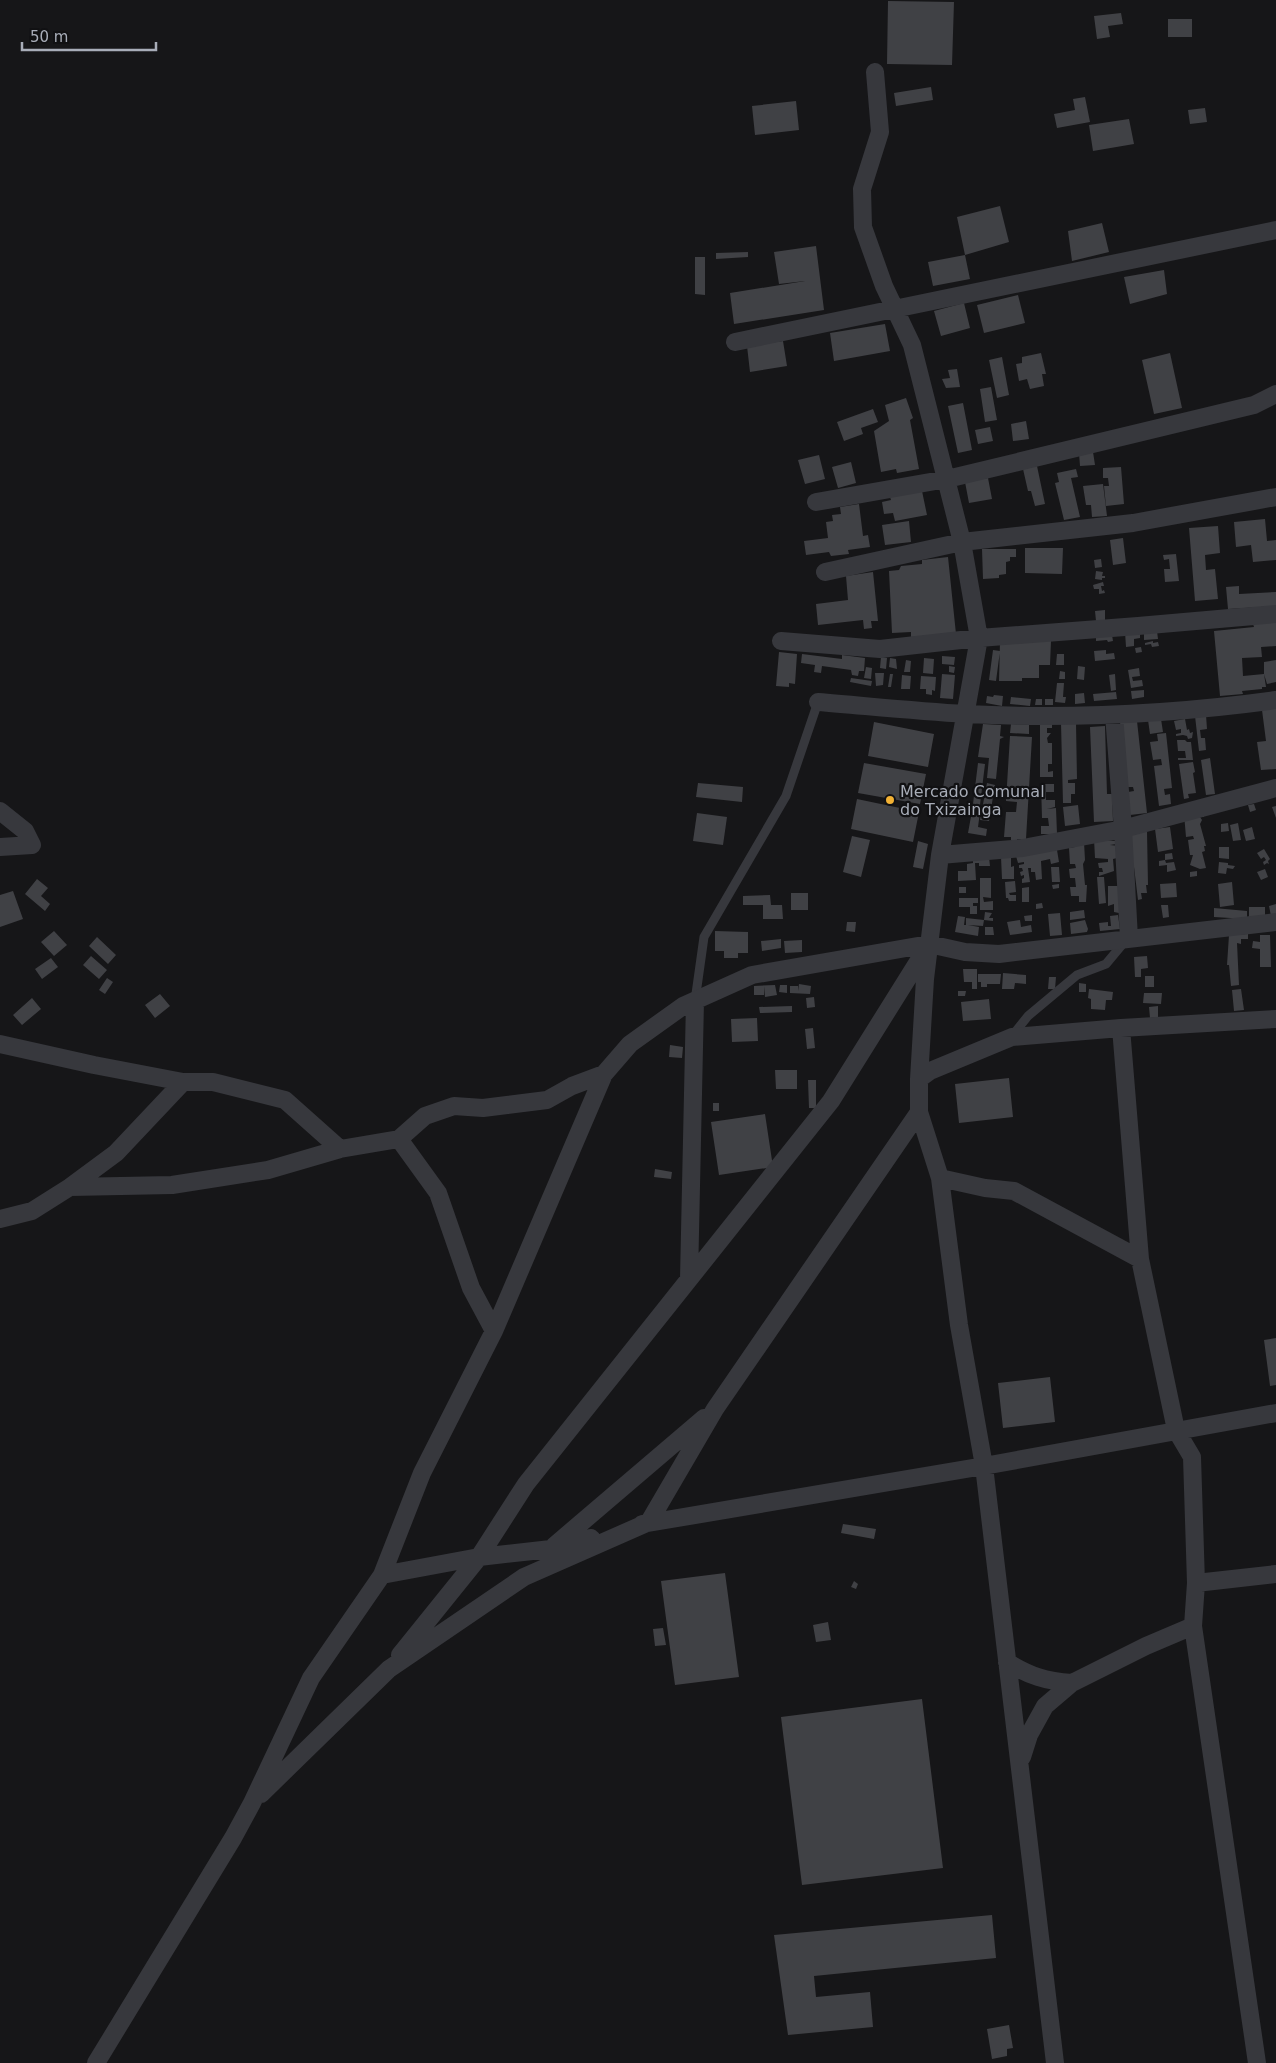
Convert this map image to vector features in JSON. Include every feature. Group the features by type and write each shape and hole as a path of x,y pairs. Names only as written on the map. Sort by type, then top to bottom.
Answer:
{"street":[{"path":"875,72 880,132 862,189 863,227 884,286 912,345 962,542 979,638 940,855 929,944 919,1079 919,1112 940,1178 959,1325 984,1466 1055,2063"},
{"path":"735,342 1276,230"},
{"path":"816,502 946,478 1254,405 1276,394"},
{"path":"825,572 962,542 1133,523 1276,497"},
{"path":"781,641 880,649 979,638 1276,614"},
{"path":"818,702 966,714 1114,714 1228,706 1276,700"},
{"path":"1114,714 1129,938"},
{"path":"940,855 1023,848 1123,829 1276,788"},
{"path":"0,811 25,831 32,845 0,847"},
{"path":"96,2063 234,1838 311,1678 382,1575 422,1473 494,1331 604,1074 630,1044 683,1006 752,975 929,944 965,952 999,954 1276,922"},
{"path":"252,1803 389,1669 479,1557 526,1484 831,1101 929,944"},
{"path":"689,1279 695,1001"},
{"path":"919,1079 930,1071 1012,1037 1121,1028 1276,1019"},
{"path":"1121,1028 1140,1259 1176,1430 1192,1457 1196,1583 1193,1626 1257,2063"},
{"path":"0,1044 183,1082 213,1082 285,1100 340,1149"},
{"path":"70,1187 172,1185 268,1170 340,1149 399,1139 425,1116 454,1106 483,1108 547,1100 572,1086 604,1074"},
{"path":"0,1219 32,1211 70,1187 116,1153 183,1082"},
{"path":"389,1669 524,1577 649,1522 715,1409 919,1112"},
{"path":"399,1139 438,1193 471,1288 494,1331"},
{"path":"940,1178 985,1188 1014,1191 1140,1259"},
{"path":"524,1577 551,1549 715,1409"},
{"path":"382,1575 479,1557 551,1549 649,1522 984,1466 1276,1413"},
{"path":"1196,1583 1276,1574"},
{"path":"1019,1765 1029,1735 1045,1706 1072,1683 1146,1646 1193,1626"},
{"path":"1007,1662 1034,1677 1049,1681 1072,1683"}],"lane":[{"path":"695,1001 704,937 786,796 818,702"},
{"path":"1012,1037 1028,1016 1077,975 1106,964 1129,938"}],"building":[{"path":"888,1 954,2 952,65 887,64"},
{"path":"1121,13 1123,24 1108,26 1110,37 1097,39 1094,16"},
{"path":"1168,19 1192,19 1192,37 1168,37"},
{"path":"931,87 933,100 896,106 894,93"},
{"path":"1085,97 1090,122 1057,128 1054,114 1075,110 1073,99"},
{"path":"796,101 799,130 755,135 752,106"},
{"path":"1205,108 1207,122 1190,124 1188,110"},
{"path":"1129,119 1134,144 1093,151 1089,125"},
{"path":"1000,206 1009,242 965,255 957,217"},
{"path":"1102,223 1109,252 1072,261 1068,231"},
{"path":"816,246 824,310 734,324 730,293 805,281 779,284 774,252"},
{"path":"748,252 748,257 716,259 716,253"},
{"path":"965,255 970,279 933,286 928,262"},
{"path":"695,257 705,257 705,295 695,294"},
{"path":"1164,270 1167,294 1130,304 1124,277"},
{"path":"1018,295 1025,323 984,333 977,305"},
{"path":"964,303 970,328 941,336 934,311"},
{"path":"885,324 890,351 834,361 830,333"},
{"path":"783,341 787,366 750,372 747,346"},
{"path":"1041,353 1046,374 1042,374 1044,386 1030,389 1027,379 1019,381 1016,364 1022,363 1022,357"},
{"path":"1170,353 1182,408 1154,414 1142,360"},
{"path":"1002,357 1009,395 997,398 989,360"},
{"path":"957,369 960,387 946,388 942,379 950,378 948,370"},
{"path":"991,387 997,420 985,422 980,389"},
{"path":"906,398 913,418 910,420 919,469 897,473 896,469 881,472 874,431 889,421 885,405"},
{"path":"963,403 972,450 958,453 948,406"},
{"path":"873,409 878,422 861,428 863,434 844,441 837,422"},
{"path":"1026,421 1029,439 1013,441 1011,424"},
{"path":"990,427 993,441 978,444 975,430"},
{"path":"1093,452 1095,465 1080,466 1079,453"},
{"path":"819,455 825,479 805,484 798,460"},
{"path":"851,462 856,483 838,488 832,467"},
{"path":"1037,466 1045,504 1035,506 1031,491 1028,491 1023,469"},
{"path":"1121,467 1124,504 1106,506 1104,486 1109,486 1108,478 1103,478 1103,468"},
{"path":"1076,469 1078,477 1071,478 1080,517 1064,520 1055,483 1059,482 1057,473"},
{"path":"988,478 992,499 969,503 965,482"},
{"path":"1103,484 1107,516 1092,517 1091,505 1086,505 1083,486"},
{"path":"922,491 927,515 895,521 893,513 884,514 882,502 891,500 890,497"},
{"path":"859,504 863,536 868,535 870,547 848,550 849,554 831,556 829,552 806,555 804,541 828,538 826,522 833,521 832,515 841,514 840,507"},
{"path":"1265,519 1267,541 1276,540 1276,560 1253,562 1251,545 1236,547 1234,522"},
{"path":"909,521 911,542 885,545 882,525"},
{"path":"1218,526 1220,553 1205,555 1206,570 1215,569 1218,599 1195,601 1189,528"},
{"path":"1123,538 1126,563 1113,565 1110,540"},
{"path":"1025,548 1063,548 1062,574 1025,573"},
{"path":"982,549 1016,549 1016,557 1010,557 1010,561 1006,562 1006,574 999,575 999,578 983,579"},
{"path":"1176,554 1179,581 1165,582 1164,569 1170,569 1169,559 1164,560 1163,555"},
{"path":"948,557 956,634 911,637 911,632 892,633 889,571 899,570 901,566 922,564 922,560"},
{"path":"1101,559 1102,567 1095,568 1094,560"},
{"path":"1096,571 1103,572 1102,576 1105,576 1105,578 1102,578 1102,580 1095,579"},
{"path":"873,572 878,621 871,621 872,628 864,629 863,620 818,625 816,604 848,600 846,576"},
{"path":"1103,582 1104,586 1101,586 1102,591 1104,590 1105,593 1099,594 1099,589 1094,589 1093,585"},
{"path":"1239,586 1239,594 1276,592 1276,606 1228,609 1226,587"},
{"path":"1105,610 1105,620 1096,621 1095,611"},
{"path":"1276,622 1276,646 1261,647 1262,657 1242,658 1243,676 1264,674 1266,687 1262,687 1262,689 1242,691 1243,694 1220,696 1214,631 1254,627 1253,624"},
{"path":"1140,631 1140,638 1134,639 1134,646 1126,647 1125,632"},
{"path":"1157,631 1158,639 1144,640 1144,632"},
{"path":"1112,635 1113,641 1096,641 1096,637"},
{"path":"1000,641 1051,641 1050,665 1039,665 1039,678 1022,678 1022,681 999,681"},
{"path":"1153,641 1153,643 1158,642 1159,646 1145,645 1145,643"},
{"path":"1141,647 1142,652 1136,653 1135,648"},
{"path":"993,650 1000,651 996,681 989,680"},
{"path":"1106,650 1106,654 1114,653 1115,659 1095,661 1094,651"},
{"path":"779,652 797,654 795,684 789,683 789,687 776,686"},
{"path":"802,654 842,659 842,655 865,658 864,671 859,671 858,676 852,675 851,670 822,666 821,673 814,672 815,665 801,663"},
{"path":"1057,654 1064,654 1064,665 1056,665"},
{"path":"942,656 955,657 954,665 942,664"},
{"path":"881,657 887,658 886,669 880,668"},
{"path":"890,658 896,659 897,669 889,667"},
{"path":"924,658 934,659 933,674 923,673"},
{"path":"906,660 911,661 910,672 904,672"},
{"path":"1276,660 1276,682 1267,684 1264,674 1264,662"},
{"path":"949,666 955,667 954,673 949,672"},
{"path":"1078,666 1085,667 1084,680 1077,679"},
{"path":"866,667 872,668 871,679 864,678"},
{"path":"1139,668 1140,676 1132,677 1133,681 1142,680 1143,686 1131,688 1128,670"},
{"path":"1060,671 1065,672 1065,679 1059,679"},
{"path":"875,673 884,673 883,685 876,686"},
{"path":"890,674 893,674 891,687 888,687"},
{"path":"942,674 955,675 953,699 940,698"},
{"path":"1115,674 1116,690 1111,691 1109,675"},
{"path":"902,675 911,676 910,689 901,689"},
{"path":"921,676 936,677 935,691 932,690 932,695 926,694 926,689 920,689"},
{"path":"851,678 872,681 871,686 850,682"},
{"path":"1057,683 1064,683 1063,697 1066,697 1065,703 1055,702"},
{"path":"1144,690 1144,697 1132,699 1131,691"},
{"path":"1116,692 1117,699 1094,701 1093,694"},
{"path":"1084,693 1085,703 1075,704 1075,694"},
{"path":"994,695 1003,696 1002,706 986,703 987,696 993,697"},
{"path":"1011,697 1031,699 1030,706 1010,704"},
{"path":"1036,699 1042,699 1042,705 1035,705"},
{"path":"1045,699 1053,699 1053,705 1045,705"},
{"path":"1276,708 1276,769 1261,770 1257,742 1266,741 1262,710"},
{"path":"1206,715 1207,729 1200,730 1201,738 1205,738 1206,750 1199,751 1195,716"},
{"path":"1161,719 1163,732 1150,734 1148,720"},
{"path":"1185,719 1187,730 1189,729 1190,733 1193,732 1192,738 1188,739 1187,736 1183,735 1176,736 1176,734 1181,733 1181,729 1176,730 1174,721"},
{"path":"1137,721 1147,813 1130,815 1128,792 1134,791 1133,787 1127,787 1120,722"},
{"path":"874,722 934,734 928,767 868,756"},
{"path":"1052,723 1052,728 1047,728 1047,733 1051,733 1047,738 1048,743 1052,743 1052,764 1048,764 1048,772 1053,771 1053,777 1040,777 1040,724"},
{"path":"1061,723 1076,723 1077,779 1068,780 1068,783 1075,783 1075,794 1071,794 1071,803 1063,803"},
{"path":"983,724 1001,725 1000,736 1004,737 1000,739 996,779 987,778 989,758 978,757"},
{"path":"1011,724 1029,725 1029,734 1010,733"},
{"path":"1105,726 1107,794 1112,794 1113,821 1094,822 1090,727"},
{"path":"1166,733 1172,788 1164,789 1165,795 1170,794 1171,804 1159,806 1154,766 1162,765 1161,759 1153,760 1150,742 1158,741 1157,734"},
{"path":"1010,736 1032,737 1026,839 1017,840 1011,840 1011,837 1004,837 1006,812 1016,812 1017,802 1006,801"},
{"path":"1177,740 1191,742 1193,760 1178,760 1178,758 1186,758 1185,751 1178,751"},
{"path":"1210,758 1215,794 1206,795 1201,760"},
{"path":"1193,762 1196,793 1188,794 1189,798 1184,799 1179,764"},
{"path":"864,763 926,774 920,804 858,793"},
{"path":"978,763 985,764 980,805 973,804"},
{"path":"698,783 743,787 742,802 696,797"},
{"path":"987,783 995,785 989,821 980,820"},
{"path":"1041,784 1054,784 1054,792 1046,792 1046,800 1055,800 1055,807 1047,809 1056,808 1057,834 1041,834 1041,826 1049,826 1048,818 1042,818"},
{"path":"857,799 919,812 913,842 851,829"},
{"path":"1254,804 1256,810 1250,812 1248,805"},
{"path":"1078,805 1080,824 1065,826 1063,807"},
{"path":"1276,806 1276,818 1272,807"},
{"path":"972,811 980,812 978,827 987,829 986,836 968,833"},
{"path":"1204,812 1204,817 1200,817 1202,820 1200,824 1206,846 1204,846 1205,851 1202,852 1206,868 1200,869 1190,865 1193,855 1190,855 1188,840 1194,839 1193,836 1186,837 1184,814"},
{"path":"697,813 727,817 723,845 693,841"},
{"path":"1228,823 1229,831 1221,832 1221,824"},
{"path":"1238,823 1241,840 1233,841 1230,825"},
{"path":"1170,827 1173,849 1158,852 1155,829"},
{"path":"1252,827 1255,839 1246,841 1243,830"},
{"path":"1147,831 1147,893 1141,893 1142,899 1138,900 1134,867 1131,867 1128,832"},
{"path":"852,836 870,840 861,877 843,872"},
{"path":"1094,839 1116,841 1116,844 1110,845 1119,846 1117,858 1113,859 1114,871 1099,876 1099,872 1103,872 1102,868 1099,868 1098,863 1108,862 1108,859 1095,858"},
{"path":"918,841 928,844 923,869 913,867"},
{"path":"1084,842 1085,860 1083,864 1085,885 1087,885 1086,902 1079,902 1079,896 1071,896 1070,887 1076,887 1075,878 1070,878 1069,869 1076,868 1075,864 1070,864 1069,848 1075,847 1075,843"},
{"path":"1219,847 1229,847 1229,859 1219,858"},
{"path":"1264,849 1270,859 1268,861 1269,864 1264,865 1263,862 1266,860 1264,857 1261,859 1257,853"},
{"path":"1057,850 1059,862 1051,864 1050,859 1041,861 1042,879 1036,880 1035,872 1031,872 1031,868 1028,868 1030,882 1022,883 1024,875 1021,876 1020,872 1023,871 1022,868 1019,868 1019,865 1024,864 1024,862 1018,863 1016,856"},
{"path":"1172,853 1173,859 1165,860 1165,854"},
{"path":"989,857 990,866 979,866 979,863 975,863 976,880 958,881 958,871 967,871 967,864 973,863 973,858"},
{"path":"1001,857 1011,857 1011,867 1014,866 1014,879 1002,879"},
{"path":"1165,860 1166,863 1174,862 1176,870 1167,872 1167,865 1159,866 1159,861"},
{"path":"1219,862 1235,866 1233,869 1227,868 1226,874 1218,873"},
{"path":"1051,867 1059,867 1060,882 1052,882"},
{"path":"1265,869 1268,877 1261,880 1257,872"},
{"path":"1197,871 1197,876 1190,877 1190,872"},
{"path":"1097,877 1104,877 1106,903 1099,904"},
{"path":"980,878 991,878 991,898 983,897 984,902 993,901 993,910 980,910"},
{"path":"37,879 48,888 41,896 50,904 45,911 25,894"},
{"path":"1015,881 1016,892 1009,893 1010,895 1016,895 1016,901 1009,901 1006,898 1005,882"},
{"path":"1232,882 1234,905 1220,907 1218,884"},
{"path":"1176,883 1177,897 1161,898 1160,884"},
{"path":"1059,884 1059,888 1053,889 1052,885"},
{"path":"1108,886 1119,886 1119,913 1114,912 1114,904 1108,906"},
{"path":"959,887 966,887 966,893 959,893"},
{"path":"1029,887 1029,902 1022,902 1022,888"},
{"path":"13,891 23,919 0,927 0,895"},
{"path":"791,893 808,893 808,910 791,910"},
{"path":"770,895 771,905 782,905 783,919 763,919 763,905 743,905 743,896"},
{"path":"959,898 978,898 978,903 973,903 973,906 977,906 977,914 970,914 970,907 959,907"},
{"path":"1042,903 1043,908 1036,909 1036,904"},
{"path":"1276,904 1276,915 1271,916 1269,906"},
{"path":"1161,905 1168,905 1169,917 1163,918"},
{"path":"1249,907 1265,907 1265,918 1249,918"},
{"path":"1214,908 1247,911 1247,919 1214,917"},
{"path":"1084,910 1085,918 1070,920 1070,912"},
{"path":"985,912 992,913 989,918 993,918 993,921 984,920"},
{"path":"1060,913 1062,935 1050,936 1048,914"},
{"path":"1032,915 1032,921 1025,921 1024,916"},
{"path":"1118,915 1120,929 1100,931 1099,923 1108,922 1108,926 1111,926 1110,916"},
{"path":"958,916 965,917 964,925 966,925 966,918 984,920 983,926 968,925 979,927 978,936 955,932"},
{"path":"1020,920 1021,927 1031,925 1032,932 1010,935 1007,922"},
{"path":"1085,920 1087,932 1071,934 1070,923"},
{"path":"847,922 856,922 855,932 846,931"},
{"path":"985,927 993,927 994,935 985,935"},
{"path":"54,931 67,945 54,956 41,942"},
{"path":"715,931 748,932 748,953 738,953 738,958 724,958 724,951 715,951"},
{"path":"1248,934 1248,939 1241,939 1241,944 1237,943 1239,985 1231,986 1229,965 1227,965 1229,935"},
{"path":"1260,935 1270,935 1271,967 1260,967 1260,949 1252,948 1253,941 1260,942"},
{"path":"97,937 116,955 108,964 89,946"},
{"path":"781,939 781,948 762,951 761,941"},
{"path":"802,940 802,952 785,953 784,941"},
{"path":"91,956 107,970 99,979 83,965"},
{"path":"1147,956 1148,968 1141,969 1141,977 1135,977 1134,957"},
{"path":"51,958 58,967 42,979 35,969"},
{"path":"963,969 977,969 977,989 972,989 972,982 964,982"},
{"path":"1003,973 1026,975 1026,984 1015,983 1014,989 1002,989"},
{"path":"978,974 1001,974 1000,984 987,984 987,987 981,987 981,982 978,982"},
{"path":"1145,976 1154,976 1154,987 1145,987"},
{"path":"1049,977 1056,977 1055,989 1048,989"},
{"path":"107,978 113,982 105,994 99,990"},
{"path":"1079,983 1086,984 1086,992 1079,992"},
{"path":"799,984 811,986 810,994 790,993 790,986 798,986 798,991"},
{"path":"775,985 777,995 765,997 764,986 764,995 754,995 754,986"},
{"path":"780,985 787,985 787,993 779,992"},
{"path":"1089,989 1113,992 1112,1000 1106,1000 1105,1010 1091,1009 1091,999 1088,998"},
{"path":"1241,989 1244,1010 1234,1011 1232,990"},
{"path":"958,991 966,991 965,996 958,996"},
{"path":"1144,993 1162,993 1161,1004 1143,1003"},
{"path":"160,994 170,1006 155,1018 145,1005"},
{"path":"814,997 815,1007 807,1008 806,998"},
{"path":"32,998 41,1009 22,1025 13,1015"},
{"path":"989,999 991,1019 963,1021 961,1002"},
{"path":"792,1006 792,1012 760,1013 759,1007"},
{"path":"1158,1006 1158,1017 1150,1018 1149,1007"},
{"path":"757,1018 758,1041 732,1042 731,1019"},
{"path":"813,1028 815,1048 807,1049 805,1029"},
{"path":"670,1045 683,1047 682,1058 669,1057"},
{"path":"775,1070 797,1070 797,1089 776,1089"},
{"path":"1009,1078 1013,1117 959,1123 955,1084"},
{"path":"808,1080 816,1080 816,1108 809,1108"},
{"path":"713,1103 719,1103 719,1111 713,1111"},
{"path":"765,1114 773,1167 719,1175 711,1122"},
{"path":"655,1169 672,1172 671,1179 654,1177"},
{"path":"1276,1338 1276,1385 1270,1386 1264,1340"},
{"path":"1050,1377 1055,1422 1003,1428 998,1383"},
{"path":"843,1524 876,1529 874,1539 841,1533"},
{"path":"725,1573 739,1677 675,1685 661,1581"},
{"path":"854,1581 858,1584 856,1589 851,1587"},
{"path":"828,1622 831,1640 816,1642 813,1625"},
{"path":"663,1628 666,1645 655,1646 653,1629"},
{"path":"922,1699 943,1868 802,1885 781,1717"},
{"path":"992,1915 996,1958 814,1976 816,1997 870,1992 873,2027 788,2035 774,1935"},
{"path":"1009,2025 1013,2048 1007,2049 1007,2056 992,2059 987,2029"}],"place":[{"name":"Mercado Comunal do Txizainga","path":"890,800"}]}
